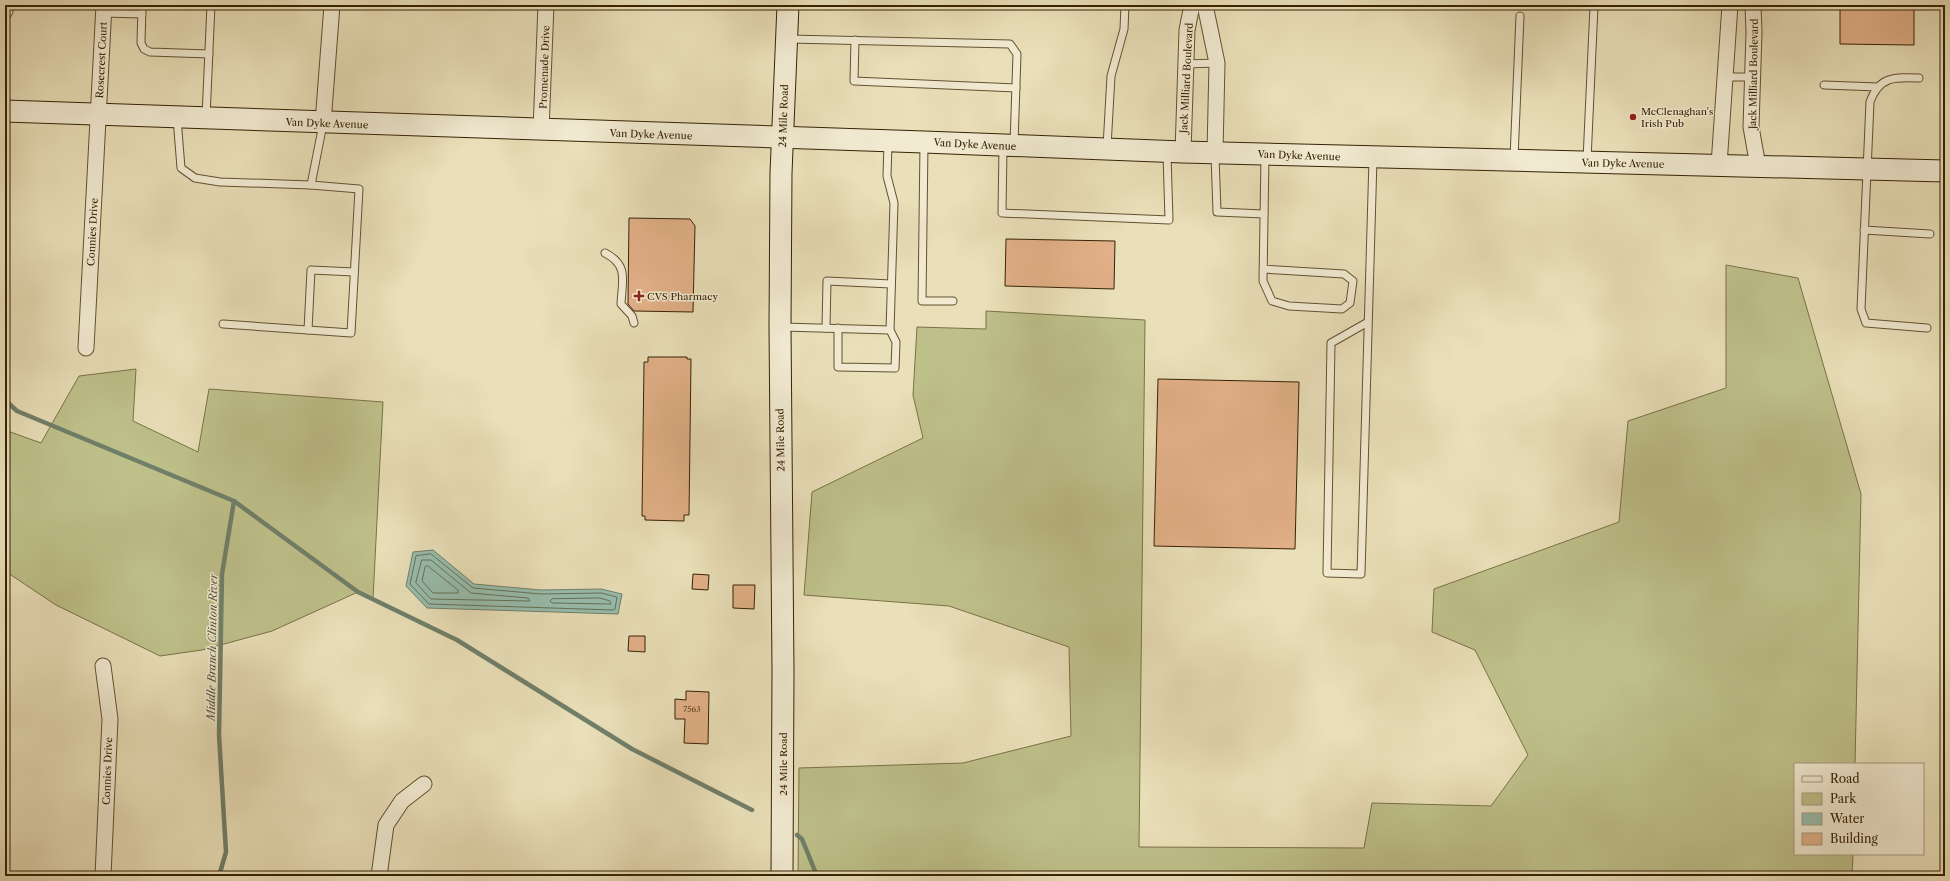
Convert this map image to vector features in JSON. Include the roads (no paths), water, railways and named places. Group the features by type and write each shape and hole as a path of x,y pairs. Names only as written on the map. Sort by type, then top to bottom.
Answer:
{"main road":[{"name":"24 Mile Road","path":"782,876 783,671 780,327 782,138 788,5"},
{"name":"Van Dyke Avenue","path":"5,111 206,119 924,142 1175,152 1945,171"}],"street":[{"path":"5,5 5,11"},
{"path":"323,122 332,5"},
{"name":"Promenade Drive","path":"541,130 546,5"},
{"name":"Jack Milliard Boulevard","path":"1175,152 1186,64 1187,30 1192,5"},
{"name":"Jack Milliard Boulevard","path":"1205,5 1217,63 1215,152"},
{"path":"1719,165 1730,5"},
{"name":"Jack Milliard Boulevard","path":"1753,5 1751,127 1758,166"},
{"name":"Rosecrest Court","path":"99,115 104,9"},
{"name":"Connies Drive","path":"86,348 99,115"},
{"name":"Connies Drive","path":"103,666 110,719 103,876"},
{"path":"379,876 386,825 402,801 424,784"}],"lane":[{"path":"142,5 141,43 144,49 150,52 209,54"},
{"path":"206,119 211,5"},
{"path":"1107,149 1111,76 1124,29 1125,5"},
{"path":"1587,162 1594,6"},
{"path":"104,9 142,14"},
{"path":"1514,160 1520,16"},
{"path":"786,39 1010,44 1017,54 1016,88 1008,146 1002,213 1169,220 1175,152"},
{"path":"855,40 854,81 1016,88"},
{"path":"1186,64 1217,63"},
{"path":"1725,77 1753,78"},
{"path":"1919,78 1894,77 1878,87 1870,102 1861,309 1866,323 1927,328"},
{"path":"1824,85 1878,87"},
{"path":"177,118 182,168 195,178 220,182 311,185 359,189 351,333 223,324"},
{"path":"311,185 323,122"},
{"path":"838,328 838,367 895,368 896,342 890,330 894,203 887,176 888,141"},
{"path":"924,142 922,301 953,301"},
{"path":"1215,152 1217,212 1264,214"},
{"path":"1264,269 1344,274 1352,281 1350,303 1342,309 1289,306 1272,301 1263,281 1265,154"},
{"path":"1368,322 1331,343 1327,573 1361,574 1373,157"},
{"path":"1864,230 1930,234"},
{"path":"606,253 618,262 622,269 621,304 632,316 634,323"},
{"path":"308,330 310,270 354,272"},
{"path":"826,328 827,281 891,284"},
{"path":"780,327 890,330"}],"water":[{"path":"433,550 474,584 541,590 601,589 622,594 618,614 427,608 406,586 413,552"}],"waterway":[{"path":"5,400 17,411 234,501 358,592 457,640 632,749 752,810"},
{"name":"Middle Branch Clinton River","path":"219,876 226,852 219,735 222,574 234,501"},
{"path":"797,835 802,839 817,876"}],"place":[{"name":"McClenaghan's Irish Pub","path":"1633,117"},
{"name":"CVS Pharmacy","path":"639,296"}]}
